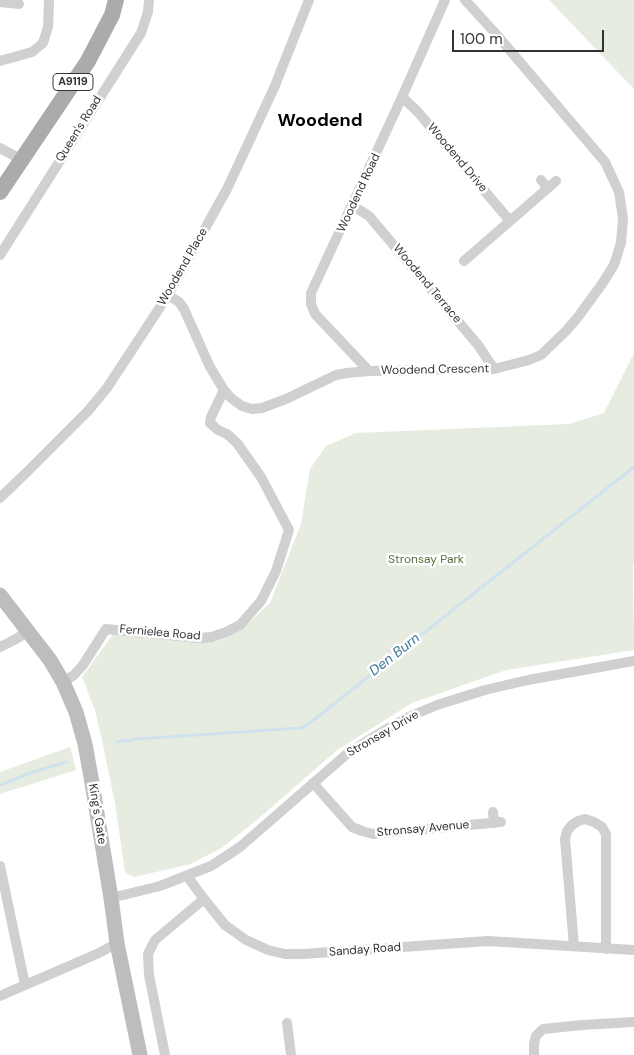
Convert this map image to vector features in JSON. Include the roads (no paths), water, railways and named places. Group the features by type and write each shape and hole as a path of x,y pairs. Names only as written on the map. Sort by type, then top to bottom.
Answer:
{"main road":[{"name":"A9119","path":"0,192 88,61 112,15 116,0"}],"street":[{"path":"0,61 32,52 43,43 48,27 49,0"},
{"name":"Queen's Road","path":"0,255 141,33 148,12 149,0"},
{"name":"Woodend Place","path":"0,498 101,396 168,296 227,190 274,88 309,0"},
{"name":"Woodend Road","path":"369,371 315,314 311,304 311,293 353,206 445,0"},
{"name":"Woodend Crescent","path":"168,296 179,302 184,309 210,368 224,390 242,406 252,409 262,408 336,375 347,373 494,369 541,355 566,331 614,265 621,243 623,218 620,192 605,162 465,0"},
{"path":"0,2 20,4"},
{"name":"Woodend Drive","path":"402,97 417,111 510,221"},
{"path":"0,148 22,160"},
{"path":"464,261 469,250 510,221 548,183"},
{"name":"Woodend Terrace","path":"353,206 369,216 376,224 478,345 494,369"},
{"name":"Fernielea Road","path":"63,682 74,676 106,629 198,638 212,637 240,625 261,601 276,571 289,530 261,477 237,443 210,423 224,390"},
{"name":"King's Gate","path":"0,595 50,660 63,682 76,712 88,762 117,943 140,1055"},
{"path":"0,647 28,631"},
{"name":"Stronsay Drive","path":"111,898 160,886 211,866 240,847 348,753 411,716 437,705 485,690 528,680 634,661"},
{"name":"Stronsay Avenue","path":"312,783 352,827 373,834 498,823 493,812"},
{"path":"574,946 565,839 572,825 584,819 602,827 606,834 606,949"},
{"path":"0,866 25,985"},
{"name":"Sanday Road","path":"187,876 225,925 246,940 268,950 285,954 488,941 634,950"},
{"path":"165,1055 149,975 148,954 156,940 204,899"},
{"path":"0,996 99,953 117,943"},
{"path":"534,1055 536,1036 543,1029 634,1022"},
{"path":"287,1023 290,1055"}],"waterway":[{"name":"Den Burn","path":"117,742 306,726 634,467"},
{"name":"Den Burn","path":"0,785 66,762"}],"district":[{"name":"Woodend","path":"320,121"}],"park label":[{"name":"Stronsay Park","path":"426,560"}]}
